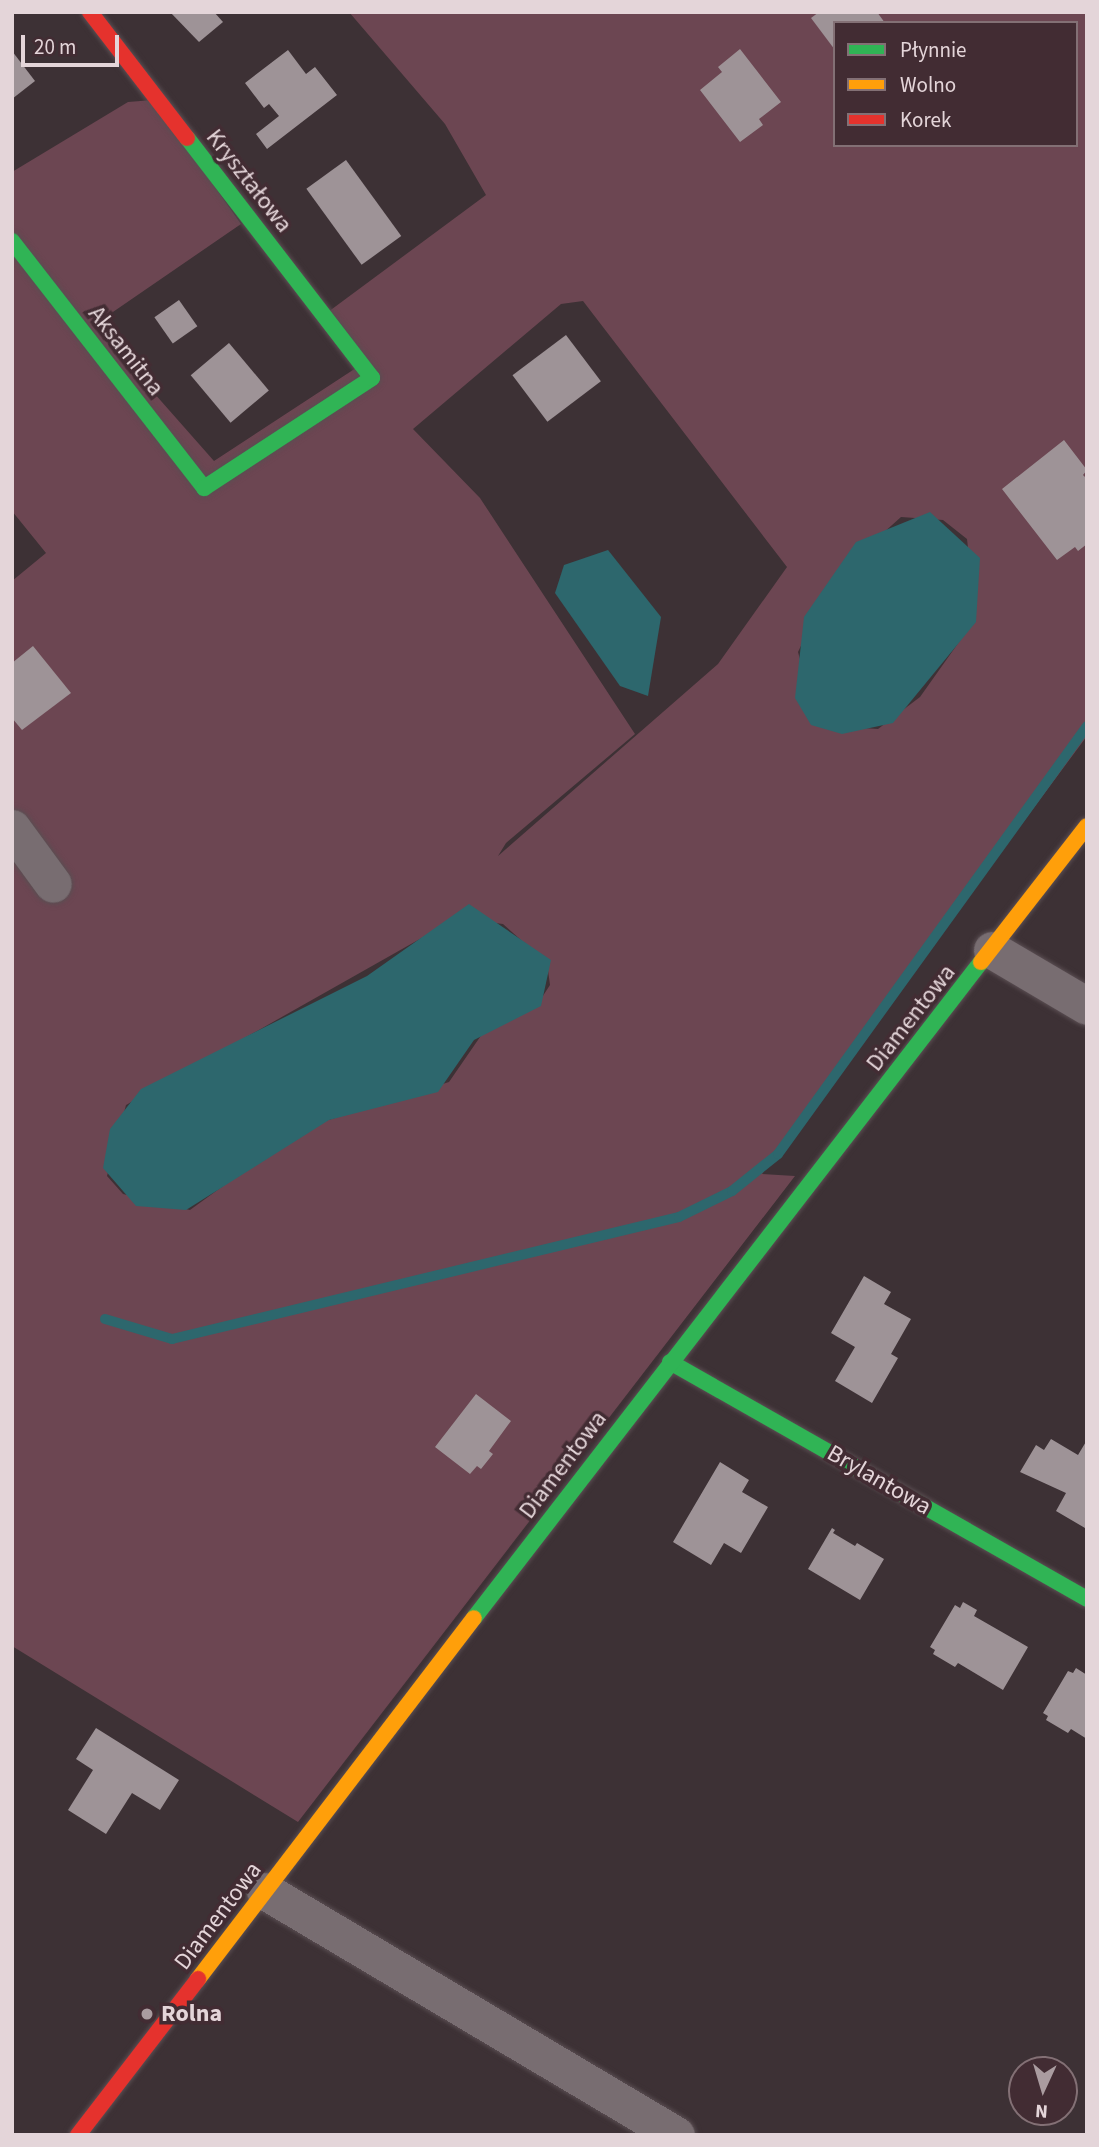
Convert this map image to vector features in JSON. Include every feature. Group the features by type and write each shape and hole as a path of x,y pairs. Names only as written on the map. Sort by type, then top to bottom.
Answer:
{"street":[{"name":"Kryształowa","path":"90,12 372,378 204,488"},
{"name":"Aksamitna","path":"12,241 204,488"},
{"name":"Diamentowa","path":"78,2135 670,1362 1087,827"},
{"path":"12,828 53,884"},
{"path":"992,950 1087,1006"},
{"name":"Brylantowa","path":"670,1362 1087,1599"},
{"path":"265,1891 676,2135"}],"shaded area":[{"path":"349,12 1087,12 1087,736 762,1174 795,1176 298,1822 12,1646 12,581 46,553 12,511 12,172 128,102 153,100 241,224 94,325 214,461 356,368 328,312 486,195 445,124","holes":["583,301 787,567 718,664 498,856 506,843 635,734 480,498 413,429 561,304","901,517 943,520 967,539 976,618 920,697 878,729 818,725 798,652 834,577","457,918 503,924 547,963 550,985 537,1005 489,1024 449,1082 303,1128 190,1210 123,1194 107,1176 126,1105"]}],"water":[{"path":"930,512 980,558 976,622 893,723 842,734 811,725 795,698 804,617 856,542"},
{"path":"608,550 661,617 648,696 620,686 555,593 564,565"},
{"path":"469,904 551,960 541,1006 474,1040 438,1092 329,1120 186,1210 136,1206 103,1168 110,1129 141,1089 367,976"}],"building":[{"path":"170,12 214,12 223,22 199,42"},
{"path":"819,12 877,12 884,21 833,21 833,47 811,18"},
{"path":"740,49 781,102 759,119 763,125 740,142 700,90 722,72 718,67"},
{"path":"288,50 306,74 315,67 337,95 267,149 256,134 279,116 269,104 264,108 245,83"},
{"path":"12,51 35,81 12,99"},
{"path":"346,160 401,236 362,265 306,189"},
{"path":"179,300 197,326 173,343 154,317"},
{"path":"566,335 601,381 547,422 512,375"},
{"path":"229,343 269,390 231,423 191,375"},
{"path":"1064,440 1087,470 1083,475 1087,479 1087,544 1078,551 1075,547 1057,560 1002,489"},
{"path":"33,646 71,693 22,730 12,718 12,663"},
{"path":"864,1276 891,1292 884,1304 911,1319 891,1354 898,1358 872,1403 835,1381 855,1347 831,1333"},
{"path":"476,1394 511,1421 489,1451 493,1454 481,1469 477,1466 470,1474 435,1447"},
{"path":"1051,1439 1078,1455 1087,1440 1085,1528 1056,1511 1066,1493 1020,1472 1036,1445 1044,1450"},
{"path":"720,1462 749,1480 742,1492 768,1507 741,1553 724,1543 711,1565 673,1542"},
{"path":"832,1528 835,1530 833,1533 884,1559 860,1600 808,1569"},
{"path":"963,1602 977,1610 974,1616 1028,1647 1003,1690 958,1663 955,1667 933,1654 935,1650 930,1647 955,1605 960,1608"},
{"path":"1076,1668 1087,1675 1087,1739 1071,1729 1068,1733 1046,1720 1048,1716 1043,1713 1068,1671 1073,1673"},
{"path":"96,1728 179,1780 160,1810 132,1793 106,1834 68,1810 93,1770 76,1759"}],"waterway":[{"path":"105,1319 172,1339 679,1217 732,1191 778,1154 1087,726"}],"traffic: fast":[{"path":"12,241 204,488 372,378 187,138"},
{"path":"474,1618 981,962"},
{"path":"670,1362 1087,1599"}],"traffic: slow":[{"path":"981,962 1087,826"},
{"path":"198,1979 474,1618"}],"traffic: jam":[{"path":"90,12 187,138"},
{"path":"78,2135 198,1979"}],"place":[{"name":"Rolna","path":"147,2014"}]}
